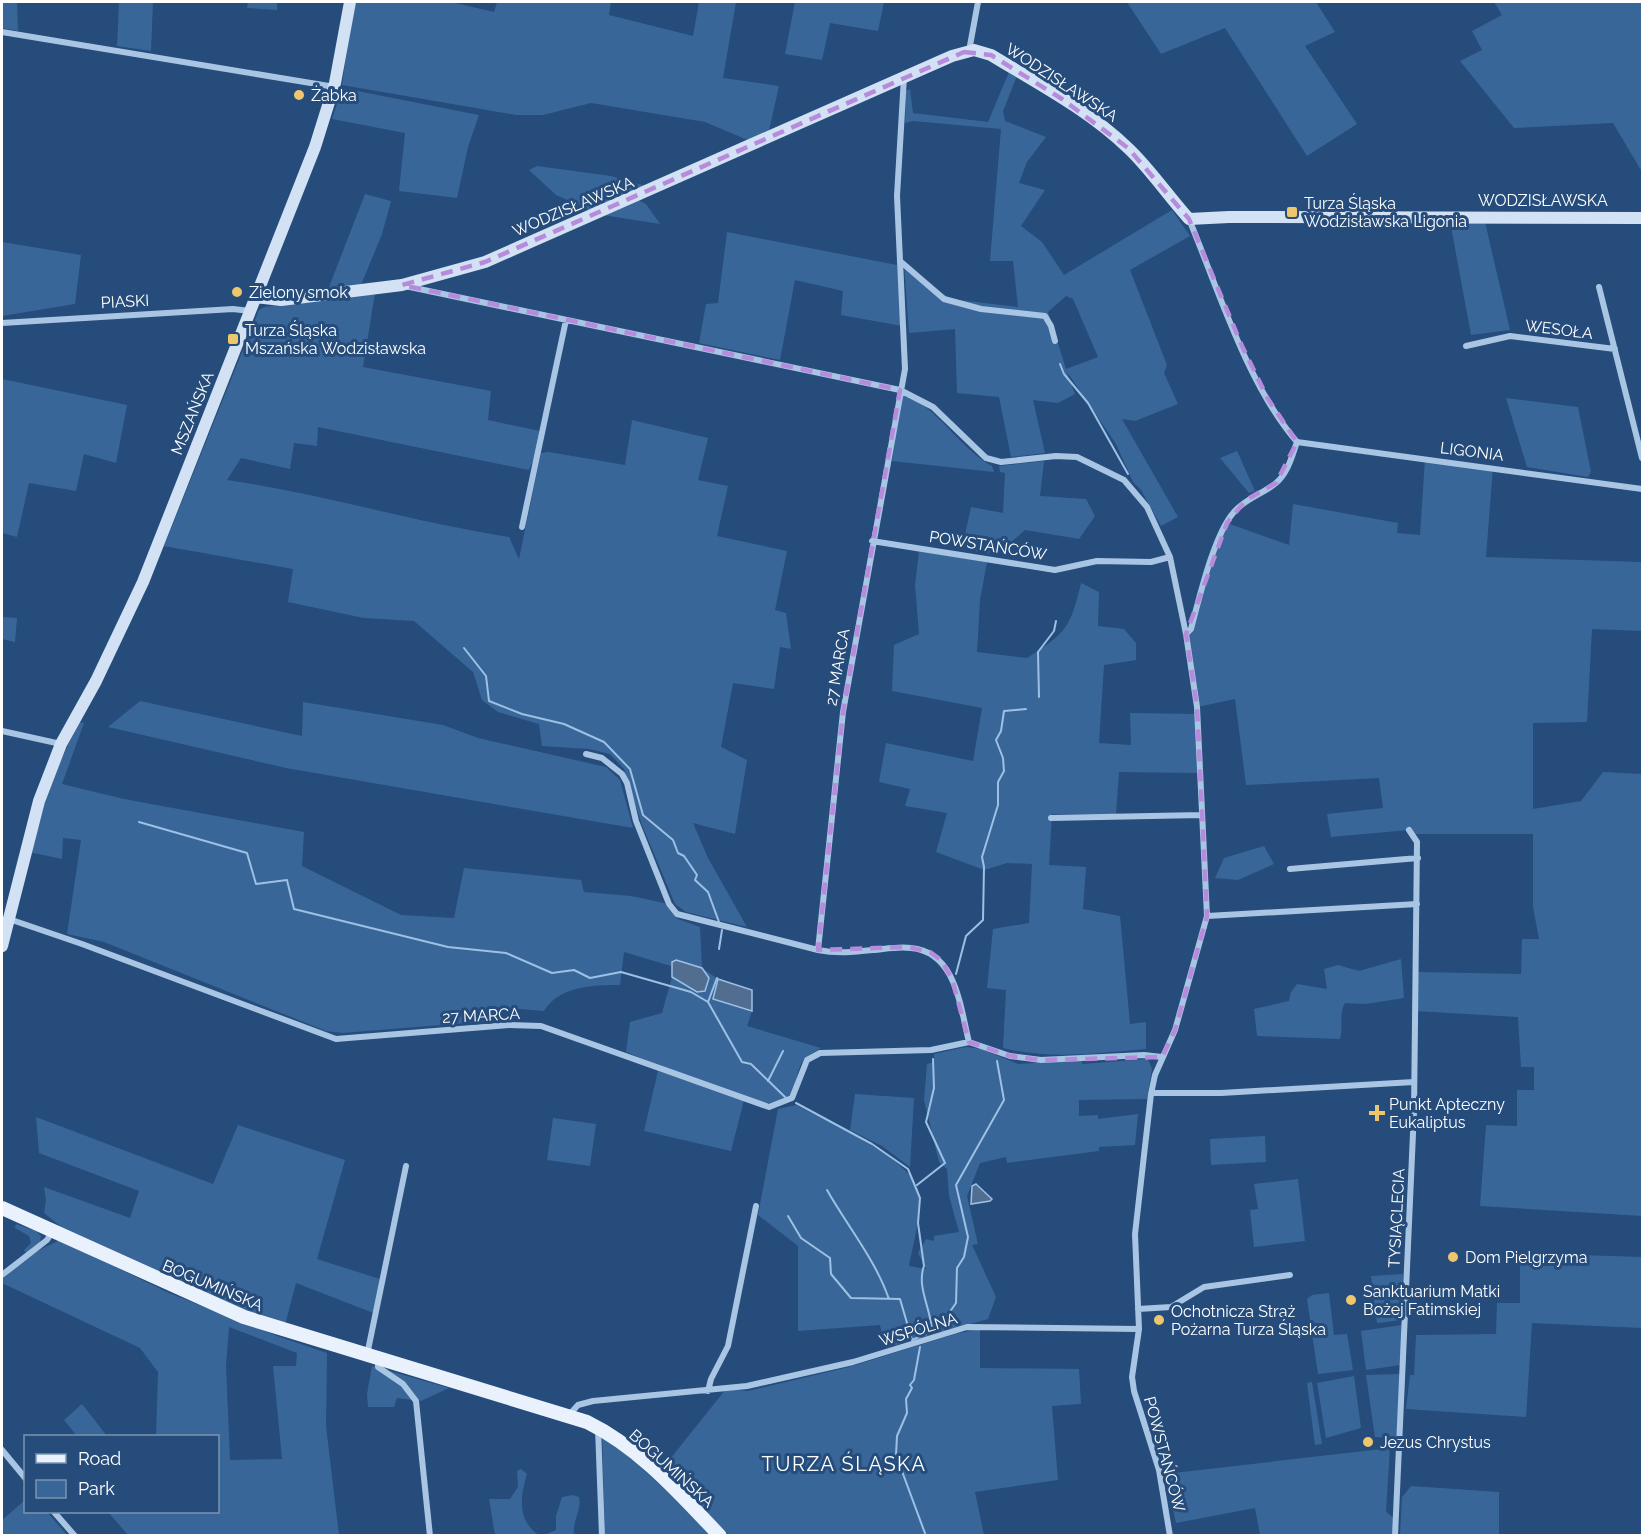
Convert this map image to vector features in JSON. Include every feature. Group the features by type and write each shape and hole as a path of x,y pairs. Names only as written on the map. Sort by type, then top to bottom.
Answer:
{"main road":[{"name":"BOGUMIŃSKA","path":"2,1208 233,1313 569,1415 598,1428 642,1458 720,1536"}],"street":[{"name":"MSZAŃSKA","path":"2,941 39,801 61,744 96,681 143,582 311,157 335,87 350,2"},
{"path":"969,51 978,2"},
{"path":"2,32 335,87"},
{"name":"WODZISŁAWSKA","path":"256,297 281,300 402,285 485,262 904,77 969,51 991,55 1098,124 1141,161 1189,219 1229,217 1642,218"},
{"path":"900,390 905,369 897,196 904,77"},
{"path":"1186,634 1191,629 1202,588 1227,523 1246,500 1276,483 1286,471 1297,442 1268,399 1242,346 1189,219"},
{"path":"900,261 944,299 981,309 1045,316 1051,326 1055,341"},
{"name":"WODZISŁAWSKA","path":"402,285 900,390"},
{"name":"WESOŁA","path":"1599,287 1642,458"},
{"name":"PIASKI","path":"2,323 222,310 250,311"},
{"path":"522,527 566,320"},
{"name":"WESOŁA","path":"1466,346 1510,336 1615,349"},
{"name":"27 MARCA","path":"818,950 843,712 900,390"},
{"name":"POWSTAŃCÓW","path":"900,390 933,408 986,458 1001,462 1056,456 1077,457 1124,480 1146,507 1170,557 1186,634 1197,707 1207,916 1175,1030 1162,1057 1152,1093 1135,1234 1139,1329 1132,1377 1134,1391 1159,1470 1170,1536"},
{"name":"LIGONIA","path":"1297,442 1493,466 1642,489"},
{"name":"POWSTAŃCÓW","path":"872,541 1055,570 1097,561 1132,563 1170,557"},
{"path":"2,731 61,744"},
{"path":"586,754 602,758 622,774 627,783 644,842 669,904 677,914 818,950 847,953 908,947 930,952 941,960 952,979 969,1042 1010,1056 1041,1060 1144,1055 1162,1057"},
{"path":"1051,818 1201,815"},
{"name":"TYSIĄCLECIA","path":"1395,1536 1404,1368 1418,858 1417,842 1409,830"},
{"path":"1290,869 1418,858"},
{"path":"1207,916 1417,904"},
{"name":"27 MARCA","path":"8,919 82,944 336,1039 509,1025 541,1026 769,1107 792,1098 807,1060 812,1055 931,1050 969,1042"},
{"path":"1152,1093 1221,1093 1413,1082"},
{"path":"406,1166 373,1357 378,1367 403,1384 416,1401 430,1536"},
{"path":"708,1391 711,1379 728,1346 756,1206"},
{"path":"2,1275 47,1240 52,1231"},
{"path":"1138,1309 1172,1306 1204,1287 1290,1275"},
{"name":"WSPÓLNA","path":"569,1415 578,1405 593,1401 747,1386 853,1362 967,1328 1139,1329"},
{"path":"598,1428 602,1536"},
{"path":"2,1450 24,1477"},
{"path":"55,1513 75,1536"}],"highlighted area":[{"path":"964,52 991,55 1062,99 1128,148 1189,219 1242,346 1268,399 1297,442 1276,483 1246,500 1227,523 1186,634 1197,707 1207,916 1175,1030 1162,1057 1041,1060 1010,1056 969,1042 952,979 941,960 930,952 908,947 818,950 843,712 900,390 402,285 485,262"}],"green space":[{"path":"2,2 17,2 18,31 2,28"},
{"path":"119,2 153,2 151,51 117,46"},
{"path":"248,2 277,2 277,10 247,8"},
{"path":"354,2 451,2 494,12 497,2 611,2 609,15 693,36 699,2 736,2 723,78 779,86 768,135 750,141 705,122 591,103 543,115 516,115 342,85"},
{"path":"795,2 884,2 878,31 830,23 822,60 785,54"},
{"path":"1127,2 1316,2 1335,32 1305,46 1357,124 1307,156 1225,28 1161,54"},
{"path":"1494,2 1642,2 1642,172 1613,123 1514,128 1460,61 1482,50 1472,31 1502,15"},
{"path":"1009,72 1017,76 1003,111 1005,121 1046,137 1027,162 1019,183 1045,190 1021,226 1042,242 1064,275 1172,210 1190,236 1130,270 1167,365 1164,373 1178,404 1135,421 1122,419 1178,517 1161,526 1141,490 1133,482 1116,444 1067,372 1075,394 1058,403 1033,400 1045,453 1011,457 999,397 957,393 955,329 909,333 904,263 950,299 1018,307 1013,261 990,261 1001,129 913,121 905,123 906,91 910,89 913,113 988,122","holes":["1066,296 1073,299 1098,357 1066,369 1048,312"]},
{"path":"342,88 479,115 468,147 457,198 399,191 405,133 332,119"},
{"path":"537,166 611,176 649,187 592,211 556,195 529,170"},
{"path":"365,194 391,201 382,234 361,285 329,287"},
{"path":"638,200 646,204 660,224 603,215"},
{"path":"1450,221 1485,222 1510,330 1471,335"},
{"path":"727,232 897,265 902,326 841,315 843,291 795,280 780,360 699,343 706,304 718,303"},
{"path":"2,242 81,255 75,304 2,316"},
{"path":"375,293 363,367 491,391 488,420 540,431 536,454 529,470 318,427 317,446 294,443 290,469 241,458 227,480 509,537 519,559 541,453 549,452 625,465 632,420 708,438 698,480 728,486 717,536 787,551 775,610 786,613 791,649 780,647 774,689 733,683 721,747 747,760 735,834 693,823 708,858 747,927 686,912 675,904 642,825 624,769 610,754 589,749 542,746 539,724 498,712 482,700 473,672 414,621 364,618 288,602 293,569 164,546 259,310 264,307"},
{"path":"2,379 127,405 116,463 84,454 76,491 29,483 17,537 2,533"},
{"path":"901,392 927,408 969,449 992,466 994,472 892,461"},
{"path":"1506,398 1578,407 1591,472 1588,477 1527,467"},
{"path":"1237,451 1255,491 1249,493 1220,458"},
{"path":"1425,459 1493,467 1486,557 1642,562 1642,631 1592,629 1587,722 1533,723 1533,809 1581,801 1603,772 1642,774 1642,1216 1480,1206 1486,1125 1517,1126 1517,1090 1534,1090 1534,1067 1521,1067 1518,1017 1416,1011 1417,972 1521,974 1522,939 1539,939 1533,907 1533,834 1412,834 1409,830 1331,837 1327,814 1383,808 1379,778 1246,785 1235,699 1197,707 1186,634 1227,523 1289,545 1293,504 1398,523 1397,533 1420,535"},
{"path":"1044,461 1040,496 1086,499 1095,516 1079,539 1025,530 1009,544 995,545 988,554 962,548 971,507 1003,513 1005,473 1000,472 999,466"},
{"path":"919,551 987,562 980,600 977,652 1027,658 1050,642 1064,628 1073,611 1081,583 1099,592 1098,626 1124,629 1136,643 1136,660 1104,665 1099,743 1131,745 1130,713 1195,714 1198,773 1119,772 1116,814 1052,814 1049,865 1086,867 1083,909 1120,916 1130,1024 1146,1022 1146,1049 1056,1055 1003,1048 1006,990 987,988 993,929 1029,923 1032,864 1007,863 984,870 936,852 947,813 905,806 910,789 879,782 886,743 973,761 982,708 892,691 894,645 919,634 915,585"},
{"path":"2,617 17,618 15,642 2,639"},
{"path":"140,701 302,736 303,702 443,725 478,738 606,767 620,780 633,828 286,768 108,727"},
{"path":"79,722 84,723 62,784 124,799 304,832 302,866 401,915 454,918 464,868 581,880 584,892 631,896 664,903 678,919 700,927 702,968 718,979 713,999 752,1011 747,1026 821,1048 804,1059 794,1088 786,1099 766,1103 656,1065 626,1052 630,1022 662,1013 672,977 697,992 705,991 706,985 672,962 671,966 624,952 620,985 588,987 568,992 558,996 544,1011 495,1007 503,1020 342,1033 326,1031 104,942 67,934 81,840 63,838 62,859 29,852 51,786"},
{"path":"1264,846 1274,864 1238,880 1215,878 1224,858"},
{"path":"1401,959 1404,998 1366,1004 1345,1003 1340,1039 1257,1036 1254,1009 1289,1001 1291,992 1297,984 1327,989 1324,969 1338,965 1359,971"},
{"path":"966,1047 981,1049 1018,1064 1082,1060 1082,1064 1148,1059 1152,1069 1147,1099 1079,1100 1079,1116 1098,1115 1098,1119 1138,1114 1135,1145 1099,1147 1099,1151 1007,1163 1006,1157 980,1163 967,1196 978,1244 972,1245 996,1297 988,1319 885,1348 880,1325 798,1331 798,1246 758,1215 778,1109 796,1105 866,1142 901,1166 913,1179 920,1200 917,1229 909,1266 926,1269 918,1253 926,1239 934,1241 934,1236 959,1232 949,1196 947,1169 939,1162 924,1100 927,1064 934,1062 934,1054"},
{"path":"658,1071 744,1100 731,1151 644,1131"},
{"path":"855,1094 914,1098 910,1167 882,1146 850,1130"},
{"path":"36,1117 213,1184 238,1125 345,1160 317,1259 383,1280 376,1314 296,1283 285,1325 248,1314 65,1230 44,1213 46,1200 44,1187 130,1218 139,1191 39,1153"},
{"path":"553,1118 596,1124 590,1166 547,1160"},
{"path":"1265,1136 1266,1162 1211,1165 1210,1139"},
{"path":"1298,1179 1305,1241 1254,1247 1250,1210 1258,1209 1254,1184"},
{"path":"16,1224 36,1231 41,1236 40,1242 26,1253 24,1250 31,1243 29,1236 15,1228"},
{"path":"60,1240 169,1293 327,1353 326,1426 339,1535 128,1535 109,1513 219,1513 219,1435 156,1435 158,1372 140,1348 2,1283 2,1279 29,1255","holes":["229,1327 297,1353 296,1366 273,1366 282,1459 230,1460 226,1366"]},
{"path":"1520,1253 1642,1257 1642,1328 1532,1323 1526,1417 1406,1409 1410,1375 1414,1375 1416,1335 1496,1334 1497,1303 1520,1303"},
{"path":"1403,1274 1402,1320 1377,1323 1371,1276"},
{"path":"1329,1293 1334,1335 1347,1334 1353,1370 1318,1374 1307,1299 1312,1295"},
{"path":"1402,1325 1401,1365 1366,1370 1361,1331"},
{"path":"980,1329 980,1368 1079,1369 1081,1404 1052,1406 1058,1480 975,1492 984,1535 729,1535 662,1469 726,1389 748,1391 849,1367 955,1334"},
{"path":"372,1366 449,1388 421,1401 397,1398 394,1407 368,1407 367,1394"},
{"path":"1400,1374 1398,1438 1375,1437 1366,1375"},
{"path":"1354,1376 1361,1428 1326,1438 1317,1383"},
{"path":"1312,1382 1322,1444 1315,1445 1307,1383"},
{"path":"82,1404 106,1435 76,1435 64,1420"},
{"path":"602,1434 654,1479 711,1535 605,1535"},
{"path":"1390,1448 1386,1512 1394,1518 1393,1535 1260,1535 1255,1508 1176,1523 1165,1474"},
{"path":"521,1469 527,1474 522,1500 524,1516 527,1523 539,1535 495,1535 489,1499 510,1499 518,1487 517,1471"},
{"path":"1411,1486 1499,1492 1499,1535 1400,1535 1402,1497"},
{"path":"573,1495 579,1497 580,1502 574,1535 544,1535 556,1530 556,1516 562,1497"},
{"path":"24,1501 24,1513 48,1513 67,1535 2,1535 2,1520"}],"shaded area":[{"path":"676,960 702,968 709,978 705,991 697,992 672,977 672,962"},
{"path":"718,979 752,990 752,1011 713,999"},
{"path":"976,1184 992,1199 990,1201 971,1204 972,1186"}],"waterway":[{"path":"1060,364 1064,374 1088,403 1128,474"},
{"path":"1039,697 1038,652 1054,631 1056,621"},
{"path":"464,648 486,676 489,701 522,714 564,724 604,742 630,769 643,815 673,840 678,853 684,856 697,875 695,880 708,892 719,922"},
{"path":"956,974 966,936 983,920 984,867 982,857 998,805 998,782 1004,771 1003,758 996,740 1001,731 1004,711 1026,709"},
{"path":"139,822 247,853 256,884 287,880 294,909 448,947 506,953 552,973 574,970 590,978 621,972 691,992 708,1002 742,1062 751,1064 785,1097"},
{"path":"719,949 722,930"},
{"path":"708,1002 717,978"},
{"path":"768,1081 783,1051"},
{"path":"917,1185 945,1163 926,1122 934,1088 933,1059"},
{"path":"788,1216 801,1238 830,1258 831,1274 851,1298 900,1299 912,1340 938,1329 956,1303 957,1268 964,1257 968,1237 956,1185 1004,1100 997,1061"},
{"path":"796,1103 872,1144 908,1169 920,1198 918,1223 924,1266 922,1282 932,1332"},
{"path":"827,1190 869,1257 889,1299"},
{"path":"920,1347 914,1380 910,1385 912,1388 906,1399 907,1413 897,1436 896,1455 926,1536"}],"place":[{"name":"Żabka","path":"299,95"},
{"name":"Turza Śląska Wodzisławska Ligonia","path":"1292,212"},
{"name":"Zielony smok","path":"237,292"},
{"name":"Turza Śląska Mszańska Wodzisławska","path":"233,339"},
{"name":"Punkt Apteczny Eukaliptus","path":"1377,1113"},
{"name":"Dom Pielgrzyma","path":"1453,1257"},
{"name":"Sanktuarium Matki Bożej Fatimskiej","path":"1351,1300"},
{"name":"Ochotnicza Straż Pożarna Turza Śląska","path":"1159,1320"},
{"name":"Jezus Chrystus","path":"1368,1442"}],"district":[{"name":"TURZA ŚLĄSKA","path":"844,1464"}]}
